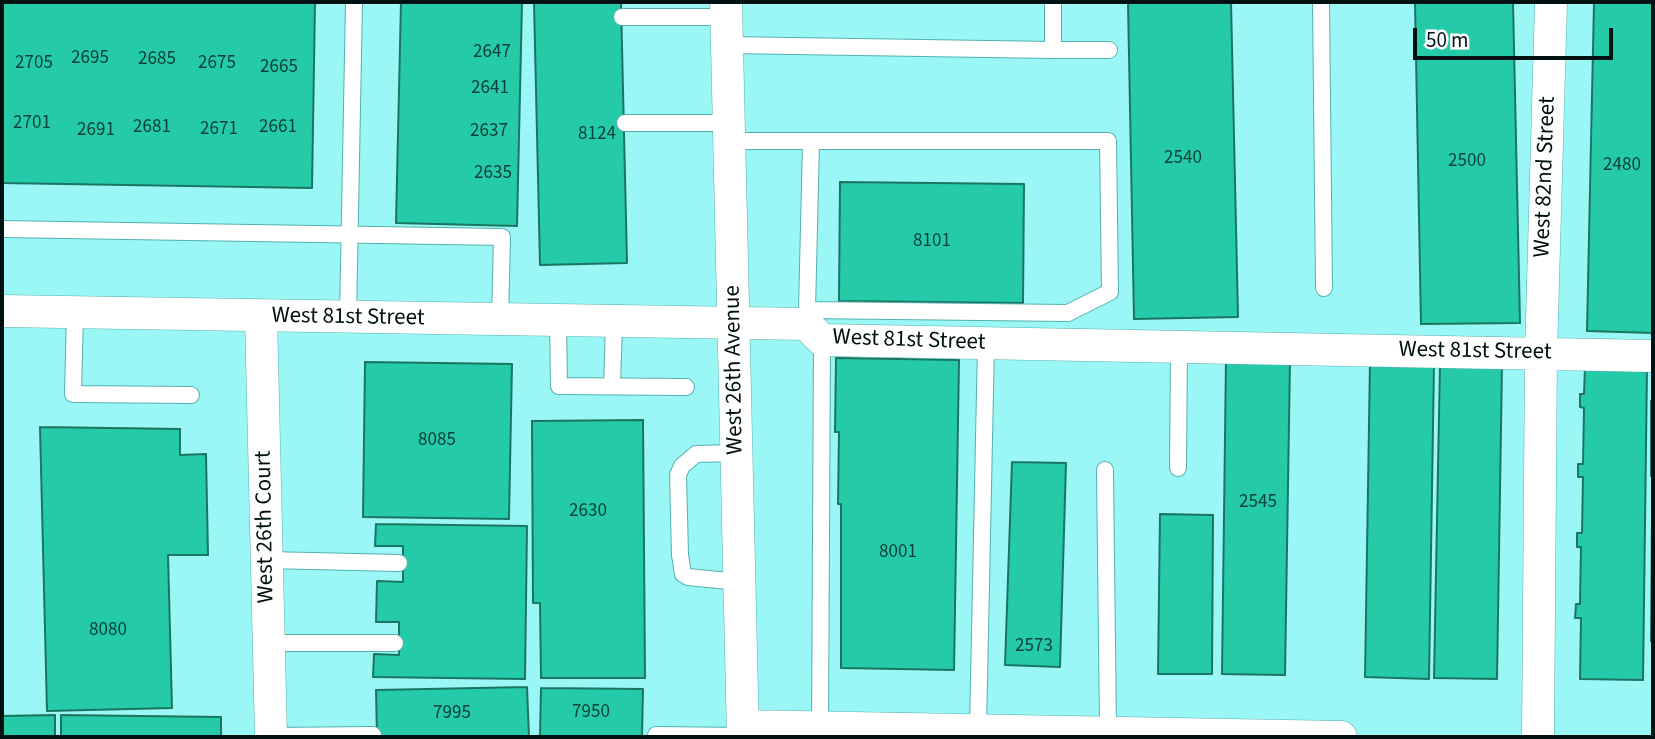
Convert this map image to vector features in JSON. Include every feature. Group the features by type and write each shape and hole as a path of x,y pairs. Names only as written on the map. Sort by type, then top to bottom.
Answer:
{"street":[{"name":"West 82nd Street","path":"1538,737 1541,352 1551,2"},
{"name":"West 26th Avenue","path":"727,21 743,733"},
{"name":"West 81st Street","path":"2,312 812,325 986,343 1653,356"},
{"name":"West 26th Court","path":"261,316 271,737"},
{"path":"743,733 820,728 978,729 1341,737"}],"lane":[{"path":"348,318 352,236 354,2"},
{"path":"1053,2 1053,50"},
{"path":"1321,2 1324,288"},
{"path":"622,17 727,21 1053,50 1109,50"},
{"path":"625,123 811,142 1108,141 1110,292 1069,313 812,325"},
{"path":"811,142 820,728"},
{"path":"2,229 502,237 500,320"},
{"path":"75,312 73,394 191,395"},
{"path":"558,322 559,386 686,387"},
{"path":"612,386 614,323"},
{"path":"978,729 986,343"},
{"path":"1178,468 1179,346"},
{"path":"736,453 696,454 682,466 678,475 683,574 688,577 739,582"},
{"path":"1105,470 1108,731"},
{"path":"267,560 398,563"},
{"path":"269,643 395,643"},
{"path":"656,735 743,733"},
{"path":"271,737 373,735"}],"building":[{"path":"2,2 315,2 312,188 2,183"},
{"path":"401,2 522,2 517,226 396,223"},
{"path":"534,2 621,2 627,263 540,265"},
{"path":"1128,2 1231,2 1238,317 1134,319"},
{"path":"1415,2 1513,2 1520,323 1421,324"},
{"path":"1594,2 1653,2 1653,333 1587,331"},
{"path":"840,182 1024,184 1023,303 839,301"},
{"path":"836,358 959,360 954,670 841,668 841,504 838,504 839,432 835,432"},
{"path":"1226,358 1290,359 1285,675 1222,674"},
{"path":"1370,361 1434,363 1429,679 1365,677"},
{"path":"365,362 512,364 509,519 363,517"},
{"path":"1440,364 1502,365 1497,679 1434,678"},
{"path":"1585,367 1647,368 1643,680 1580,679 1581,618 1575,618 1576,604 1580,604 1581,547 1577,547 1577,533 1582,533 1583,477 1578,477 1578,464 1583,464 1584,408 1580,407 1580,394 1584,394"},
{"path":"1653,401 1653,476 1651,476"},
{"path":"643,420 645,678 541,678 540,603 533,603 532,421"},
{"path":"40,427 180,429 180,455 206,454 208,555 168,555 172,708 47,711"},
{"path":"1012,462 1066,463 1060,667 1005,665"},
{"path":"1160,514 1213,515 1212,674 1158,674"},
{"path":"1652,519 1653,641 1651,641"},
{"path":"376,524 527,526 525,679 373,677 374,654 399,655 399,622 376,622 377,581 403,582 403,546 375,546"},
{"path":"527,687 529,737 377,737 376,690"},
{"path":"541,688 643,689 642,737 540,737"},
{"path":"55,715 55,737 2,737 2,716"},
{"path":"61,715 221,717 221,737 61,737"}]}
